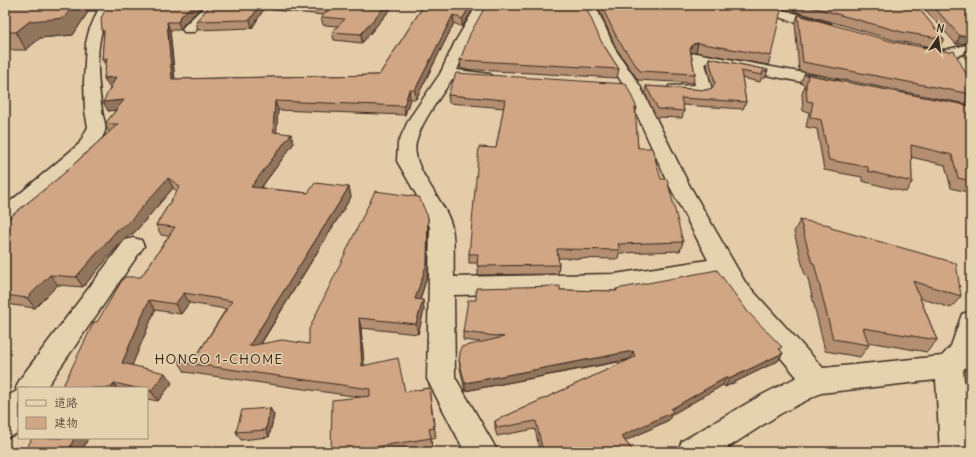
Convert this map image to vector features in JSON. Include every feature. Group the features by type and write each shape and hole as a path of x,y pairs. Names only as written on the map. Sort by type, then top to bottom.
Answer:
{"street":[{"path":"189,29 213,5"},
{"path":"482,452 441,379 441,227 426,194 407,161 407,143 418,119 448,74 462,42 483,5"},
{"path":"594,5 590,8 608,49 639,87 677,181 736,288 817,381"},
{"path":"754,5 842,31"},
{"path":"5,6 107,6 98,23 91,47 93,112 97,128 92,139 86,148 5,218"},
{"path":"940,40 956,58"},
{"path":"910,48 956,58 971,48"},
{"path":"639,87 704,90 696,57 847,85"},
{"path":"448,74 503,78"},
{"path":"31,387 133,246"},
{"path":"442,286 615,283 723,266"},
{"path":"956,452 949,367 962,351 971,321"},
{"path":"693,452 770,406 817,381 949,367"},
{"path":"5,424 18,405"}],"building":[{"path":"5,5 73,5 64,18 30,21 16,32 5,32"},
{"path":"108,5 193,5 180,17 178,22 167,22 172,79 379,75 424,5 471,5 462,19 453,15 415,90 409,90 404,106 275,101 273,132 291,134 251,187 308,193 315,183 349,187 249,346 282,340 309,344 309,329 375,191 419,197 428,217 427,263 415,299 423,300 416,324 359,318 362,366 398,358 405,392 429,388 434,428 429,429 431,438 343,452 331,452 332,400 370,396 370,389 179,362 179,358 197,355 232,301 184,293 175,304 149,300 122,363 165,373 151,391 148,391 148,387 132,387 114,383 112,387 62,387 94,322 97,322 124,277 141,277 175,227 156,225 180,186 168,178 129,222 118,229 76,277 50,275 27,298 5,295 5,221 61,176 118,124 105,124 124,100 103,102 116,77 104,78 107,58 102,59 104,31 102,31 101,18"},
{"path":"211,5 260,5 250,20 196,21"},
{"path":"304,5 386,5 361,34 332,32 345,19 321,17 331,8"},
{"path":"486,5 585,5 601,41 619,69 460,60 470,34"},
{"path":"601,5 764,5 781,10 771,56 698,43 693,44 690,49 695,74 640,71 618,40"},
{"path":"804,5 916,5 944,39 902,32"},
{"path":"932,5 971,5 971,35 960,36"},
{"path":"798,15 894,42 950,52 954,51 969,79 971,79 971,94 803,62"},
{"path":"709,58 768,70 767,72 763,71 762,75 741,71 746,102 681,98 684,111 658,109 646,86 706,90 712,88 715,83"},
{"path":"456,73 626,84 637,108 635,107 638,148 652,148 661,179 667,179 683,242 618,244 620,250 557,249 559,265 477,266 478,254 469,254 479,147 496,148 505,100 448,95"},
{"path":"804,74 971,106 971,181 958,178 952,155 911,145 912,182 868,171 868,167 829,160 821,120 810,117 813,102 807,101 806,85 808,76"},
{"path":"800,220 830,225 831,228 956,263 961,296 913,281 937,340 863,328 869,345 833,339 814,263 812,263"},
{"path":"717,270 748,312 782,347 779,349 783,353 729,379 727,377 671,409 673,412 621,436 634,452 543,452 536,421 497,428 495,421 635,357 633,351 465,383 459,360 461,347 504,337 463,332 468,300 476,300 476,288 560,286 560,290 617,291 616,289"},
{"path":"270,408 266,430 236,432 242,410"},
{"path":"32,439 74,439 68,452 25,452"}],"district":[{"name":"HONGO 1-CHOME","path":"219,359"}]}
